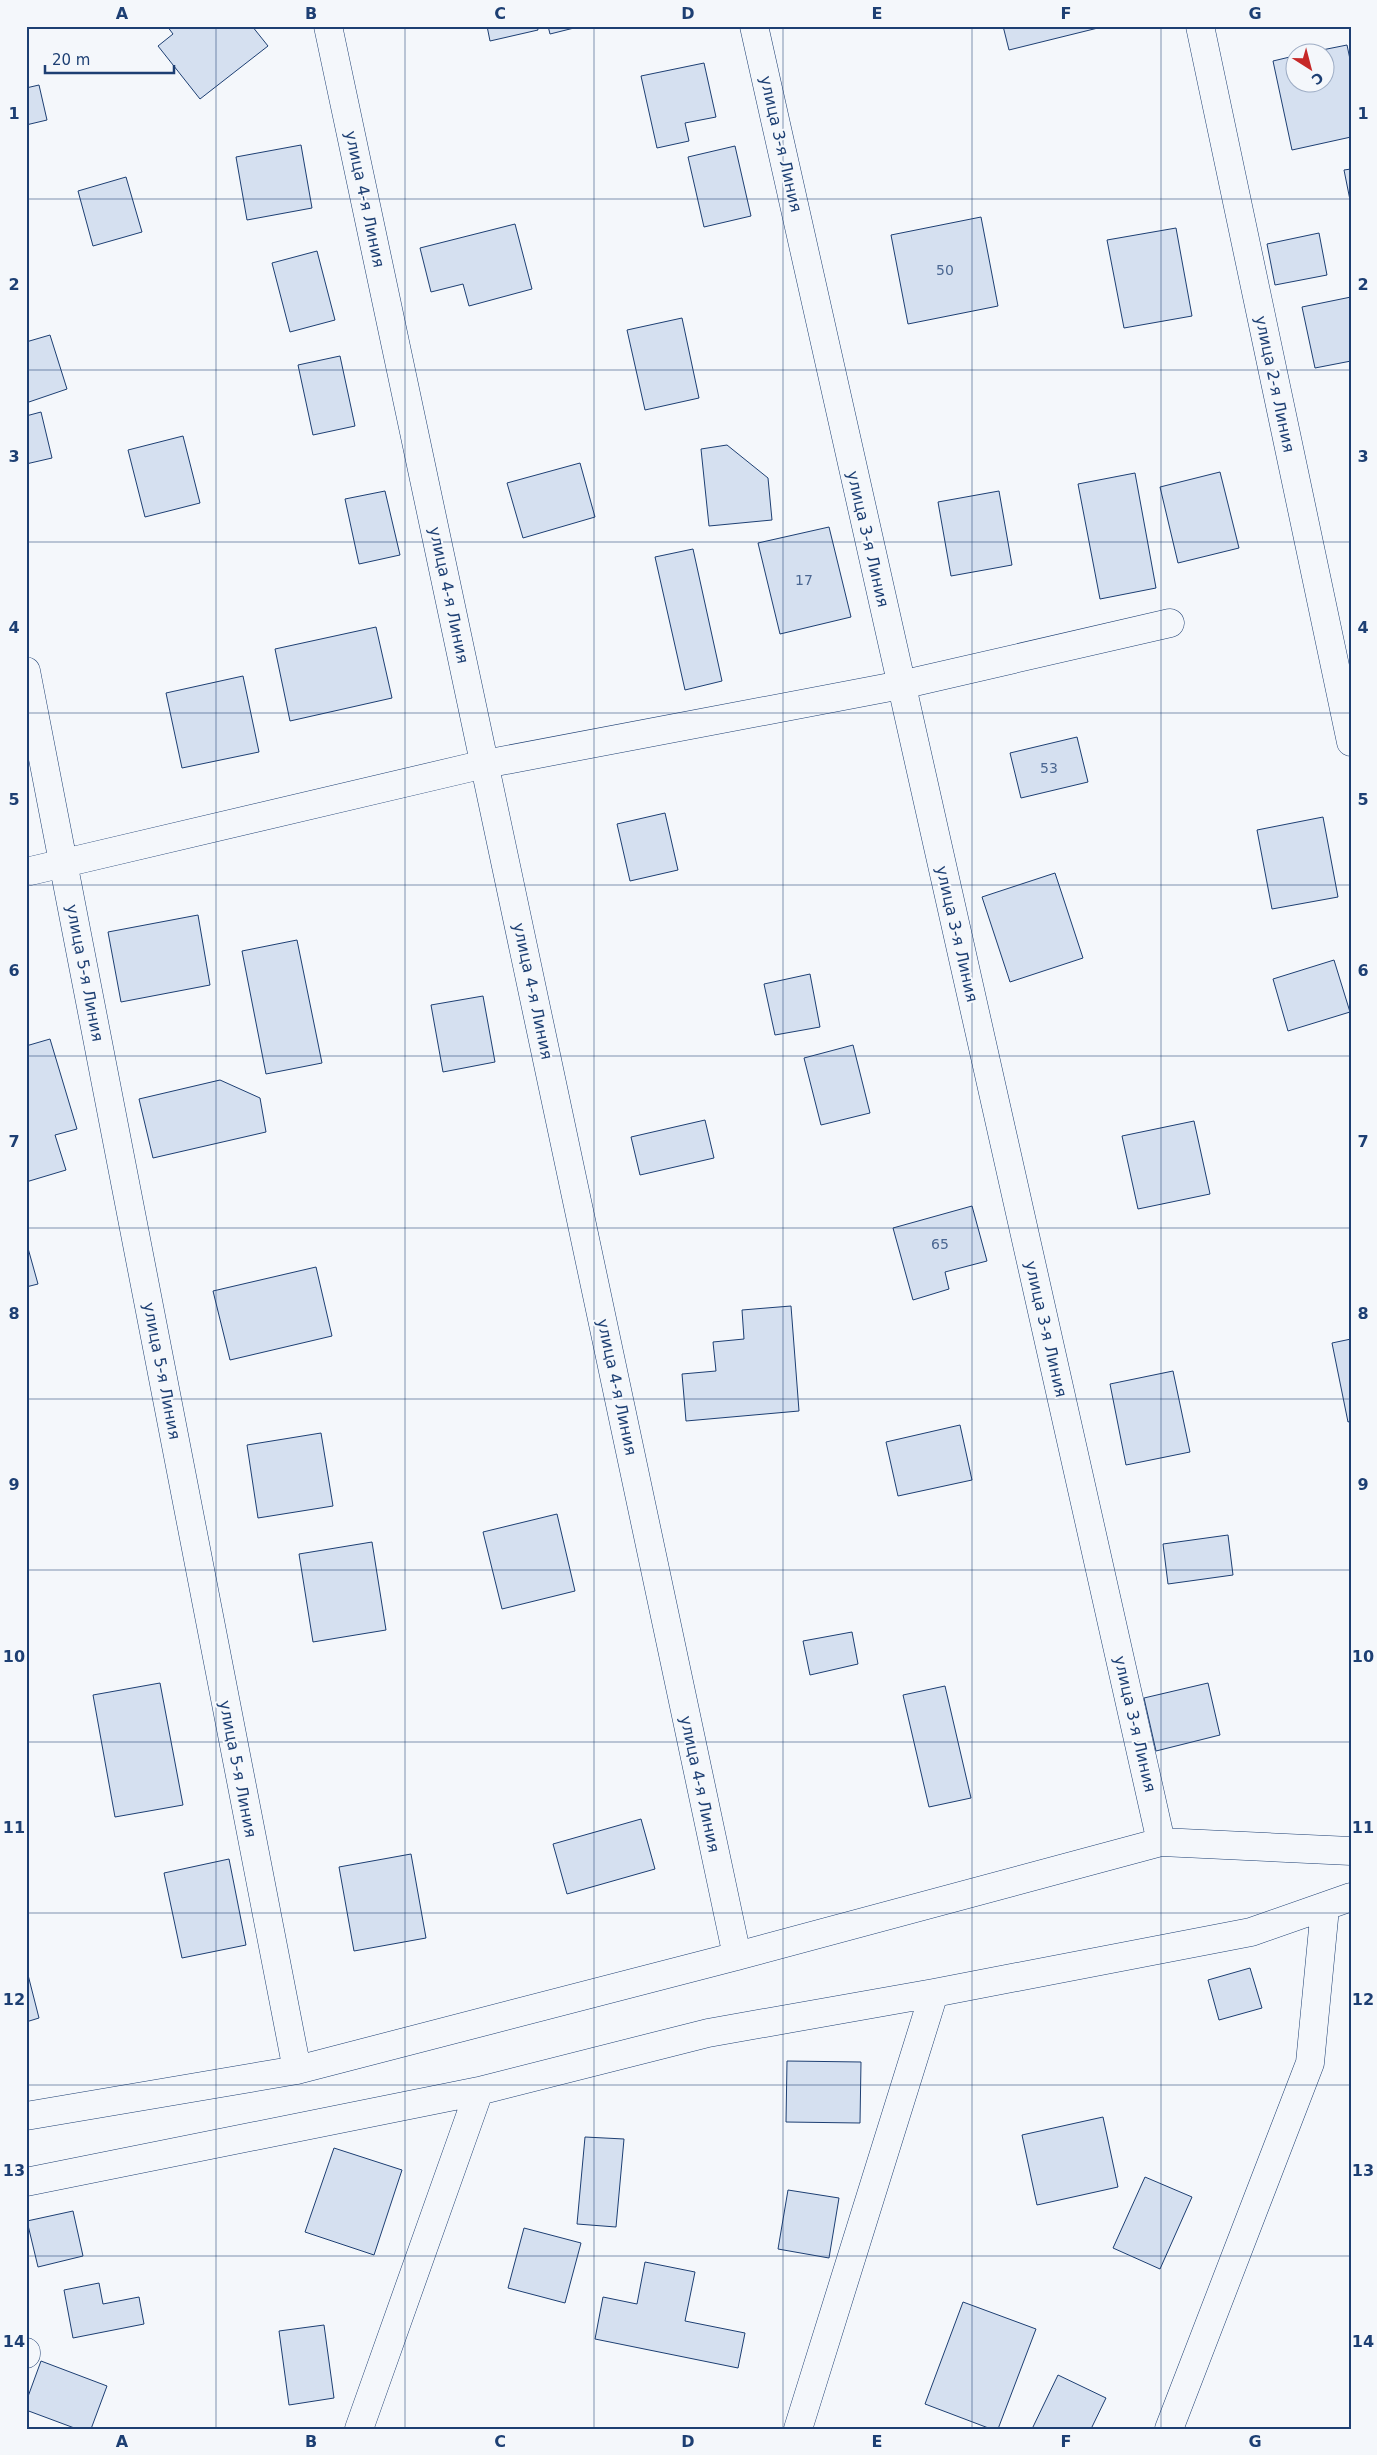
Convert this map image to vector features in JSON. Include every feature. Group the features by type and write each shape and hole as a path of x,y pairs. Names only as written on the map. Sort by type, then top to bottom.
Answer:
{"street":[{"name":"улица 4-я Линия","path":"328,26 736,1956"},
{"name":"улица 3-я Линия","path":"754,26 1161,1842"},
{"name":"улица 2-я Линия","path":"1200,26 1351,742"},
{"path":"26,872 485,764 901,685 1170,623"},
{"name":"улица 5-я Линия","path":"26,671 297,2070"},
{"path":"26,2116 297,2070 736,1956 1161,1842 1351,1851"},
{"path":"26,2182 479,2091 708,2034 1251,1932 1325,1908 1351,1897"},
{"path":"1169,2429 1310,2063 1325,1908"},
{"path":"798,2429 934,1993"},
{"path":"359,2429 479,2091"}],"building":[{"path":"167,26 252,26 268,46 200,99 158,46 173,34"},
{"path":"487,26 537,26 538,30 490,41"},
{"path":"548,26 582,26 550,34"},
{"path":"1003,26 1106,26 1009,50"},
{"path":"1347,45 1351,64 1351,137 1292,150 1273,61 1284,58 1284,92 1334,92 1334,48"},
{"path":"704,63 716,117 685,123 689,141 657,148 641,76"},
{"path":"39,85 47,120 26,125 26,88"},
{"path":"301,145 312,208 247,220 236,157"},
{"path":"735,146 751,216 704,227 688,157"},
{"path":"1351,169 1351,205 1344,170"},
{"path":"126,177 142,232 93,246 78,191"},
{"path":"981,217 998,306 908,324 891,235"},
{"path":"515,224 532,289 469,306 463,284 431,292 420,248"},
{"path":"1176,228 1192,316 1124,328 1107,240"},
{"path":"1319,233 1327,275 1275,285 1267,244"},
{"path":"317,251 335,320 290,332 272,263"},
{"path":"1351,297 1351,361 1315,368 1302,307"},
{"path":"682,318 699,398 645,410 627,330"},
{"path":"50,335 67,389 26,403 26,342"},
{"path":"340,356 355,426 313,435 298,365"},
{"path":"41,412 52,458 26,464 26,416"},
{"path":"183,436 200,503 145,517 128,450"},
{"path":"727,445 768,478 772,520 709,526 701,449"},
{"path":"580,463 595,517 523,538 507,483"},
{"path":"1220,472 1239,548 1178,563 1160,487"},
{"path":"1135,473 1156,588 1100,599 1078,484"},
{"path":"385,491 400,555 359,564 345,499"},
{"path":"999,491 1012,565 951,576 938,502"},
{"path":"829,527 851,617 780,634 758,543"},
{"path":"693,549 722,681 685,690 655,557"},
{"path":"376,627 392,698 290,721 275,649"},
{"path":"243,676 259,752 182,768 166,693"},
{"path":"1077,737 1088,782 1021,798 1010,753"},
{"path":"665,813 678,870 630,881 617,824"},
{"path":"1323,817 1338,897 1272,909 1257,830"},
{"path":"1055,873 1083,958 1010,982 982,897"},
{"path":"198,915 210,985 121,1002 108,932"},
{"path":"297,940 322,1063 266,1074 242,951"},
{"path":"1334,960 1350,1012 1288,1031 1273,979"},
{"path":"810,974 820,1027 775,1035 764,984"},
{"path":"483,996 495,1062 443,1072 431,1005"},
{"path":"50,1039 77,1129 55,1135 66,1170 26,1182 26,1046"},
{"path":"853,1045 870,1113 821,1125 804,1058"},
{"path":"220,1080 260,1098 266,1132 153,1158 139,1099"},
{"path":"705,1120 714,1158 640,1175 631,1137"},
{"path":"1194,1121 1210,1194 1138,1209 1122,1136"},
{"path":"972,1206 987,1261 945,1272 949,1289 913,1300 893,1228"},
{"path":"26,1241 38,1284 26,1287"},
{"path":"316,1267 332,1336 230,1360 213,1291"},
{"path":"791,1306 799,1411 686,1421 682,1374 716,1371 713,1342 744,1339 742,1310"},
{"path":"1351,1339 1351,1421 1348,1422 1332,1343"},
{"path":"1173,1371 1190,1452 1126,1465 1110,1384"},
{"path":"960,1425 972,1480 898,1496 886,1442"},
{"path":"321,1433 333,1506 258,1518 247,1445"},
{"path":"557,1514 575,1591 502,1609 483,1532"},
{"path":"1228,1535 1233,1575 1168,1584 1163,1544"},
{"path":"372,1542 386,1630 313,1642 299,1554"},
{"path":"852,1632 858,1664 810,1675 803,1641"},
{"path":"160,1683 183,1805 115,1817 93,1695"},
{"path":"1208,1683 1220,1735 1156,1751 1144,1698"},
{"path":"945,1686 971,1798 929,1807 903,1695"},
{"path":"641,1819 655,1869 567,1894 553,1844"},
{"path":"411,1854 426,1938 354,1951 339,1867"},
{"path":"229,1859 246,1945 182,1958 164,1873"},
{"path":"26,1967 39,2018 26,2022"},
{"path":"1250,1968 1262,2008 1219,2020 1208,1980"},
{"path":"787,2061 861,2062 860,2123 786,2122"},
{"path":"1103,2117 1118,2187 1037,2205 1022,2135"},
{"path":"585,2137 624,2139 616,2227 577,2224"},
{"path":"334,2148 402,2170 374,2255 305,2232"},
{"path":"1145,2177 1192,2197 1160,2269 1113,2248"},
{"path":"788,2190 839,2198 829,2258 778,2249"},
{"path":"73,2211 83,2256 38,2267 27,2221"},
{"path":"524,2228 581,2243 565,2303 508,2288"},
{"path":"645,2262 695,2272 685,2321 745,2333 738,2368 595,2339 603,2297 637,2304"},
{"path":"99,2283 103,2304 139,2297 144,2324 73,2338 64,2290"},
{"path":"963,2302 1036,2329 998,2429 991,2429 925,2404"},
{"path":"324,2325 334,2398 289,2405 279,2331"},
{"path":"41,2361 107,2386 91,2429 77,2429 26,2410 26,2402"},
{"path":"1058,2375 1106,2398 1091,2429 1032,2429"}]}
